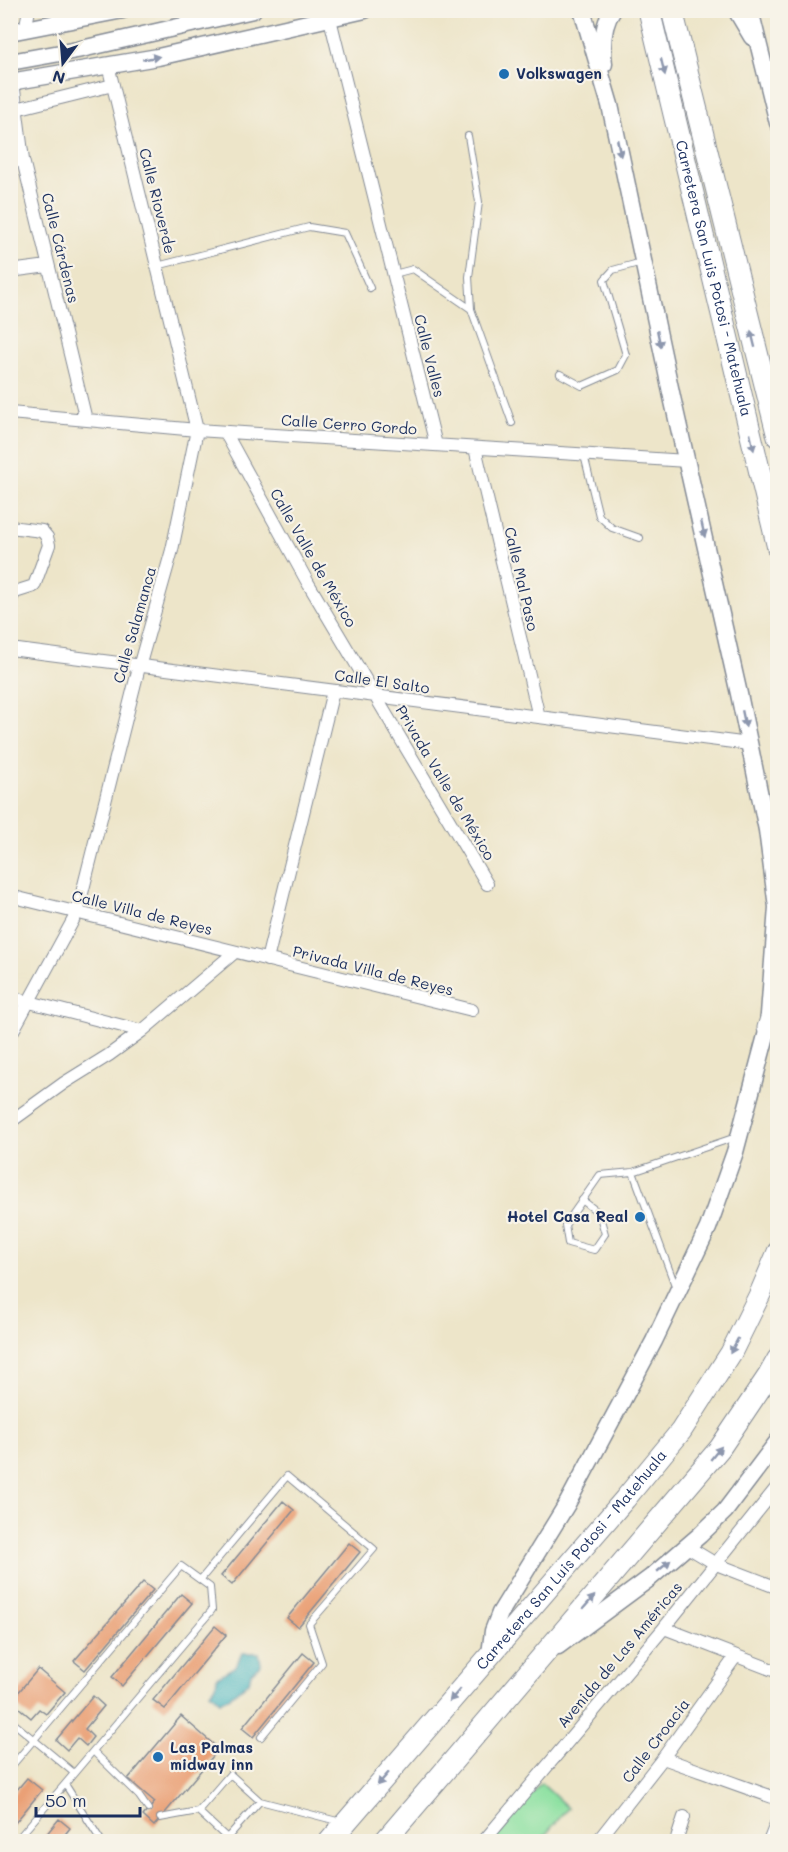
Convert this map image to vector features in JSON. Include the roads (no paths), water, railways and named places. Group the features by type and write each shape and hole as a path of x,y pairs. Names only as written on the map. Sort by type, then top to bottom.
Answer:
{"highway":[{"name":"Carretera San Luis Potosi - Matehuala","path":"649,10 777,548"},
{"name":"Carretera San Luis Potosi - Matehuala","path":"672,10 777,436"},
{"path":"768,1028 777,996"},
{"name":"Carretera San Luis Potosi - Matehuala","path":"328,1842 681,1431 731,1353 760,1294 777,1252"},
{"path":"384,1842 533,1665 662,1519 720,1448 769,1375 777,1359"}],"street":[{"path":"18,31 29,10"},
{"path":"18,31 123,10"},
{"path":"10,62 76,50 253,10"},
{"path":"12,82 158,57 365,10"},
{"path":"582,10 610,105"},
{"path":"490,1654 493,1631 500,1613 567,1504 654,1341 708,1228 740,1136 768,1028 777,907 767,830 610,105 602,48 609,16 613,10"},
{"path":"736,10 762,53"},
{"path":"750,10 777,123"},
{"name":"Calle Valles","path":"330,19 436,445"},
{"name":"Calle Rioverde","path":"108,65 178,344"},
{"name":"Calle Cárdenas","path":"12,82 16,161 48,266 86,420"},
{"path":"14,109 113,85"},
{"path":"10,271 48,266"},
{"name":"Calle Salamanca","path":"10,1036 77,913 139,667 172,550 197,430 178,344"},
{"name":"Calle Cerro Gordo","path":"10,413 225,432 687,461"},
{"name":"Calle Valle de México","path":"225,432 308,583 376,697"},
{"name":"Calle Mal Paso","path":"475,448 539,717"},
{"path":"10,527 42,531 49,545 34,586 15,592 10,600"},
{"name":"Calle El Salto","path":"10,649 749,744"},
{"path":"267,960 333,691"},
{"name":"Privada Valle de México","path":"376,697 487,884"},
{"name":"Calle Villa de Reyes","path":"10,896 267,960"},
{"path":"10,1122 142,1031 235,952"},
{"name":"Privada Villa de Reyes","path":"267,960 472,1010"},
{"path":"10,997 142,1031"},
{"path":"533,1665 624,1598 725,1511 773,1448"},
{"name":"Avenida de Las Américas","path":"483,1842 664,1628 777,1486"},
{"path":"686,1546 716,1564 777,1588"},
{"path":"664,1628 777,1672"},
{"name":"Calle Croacia","path":"597,1842 663,1758 736,1656"},
{"path":"663,1758 777,1799"},
{"path":"676,1842 684,1817"},
{"path":"769,1842 777,1819"}],"lane":[{"path":"468,136 479,202 470,278 471,309 512,423"},
{"path":"157,266 309,227 345,233 370,288"},
{"path":"560,374 582,386 618,370 626,355 604,280 614,270 643,261"},
{"path":"393,274 413,270 471,309"},
{"path":"584,455 599,516 612,528 640,538"},
{"path":"582,1200 599,1213 605,1234 594,1250 568,1243 565,1225 582,1200 600,1175 633,1172 740,1136"},
{"path":"633,1172 677,1292"},
{"path":"201,1579 287,1476 374,1549 309,1624 322,1663 261,1737"},
{"path":"10,1768 181,1566 210,1587 212,1610 15,1842"},
{"path":"10,1720 74,1773"},
{"path":"93,1751 139,1796 148,1809"},
{"path":"160,1818 198,1811 230,1774 260,1801 345,1823"},
{"path":"65,1784 102,1842"},
{"path":"198,1811 228,1840 260,1801"}],"water":[{"path":"242,1653 259,1653 261,1664 251,1673 249,1682 220,1701 210,1692 216,1686 217,1677 236,1666"}],"place":[{"name":"Volkswagen","path":"504,74"},
{"name":"Hotel Casa Real","path":"640,1217"},
{"name":"Las Palmas midway inn","path":"158,1757"}]}
